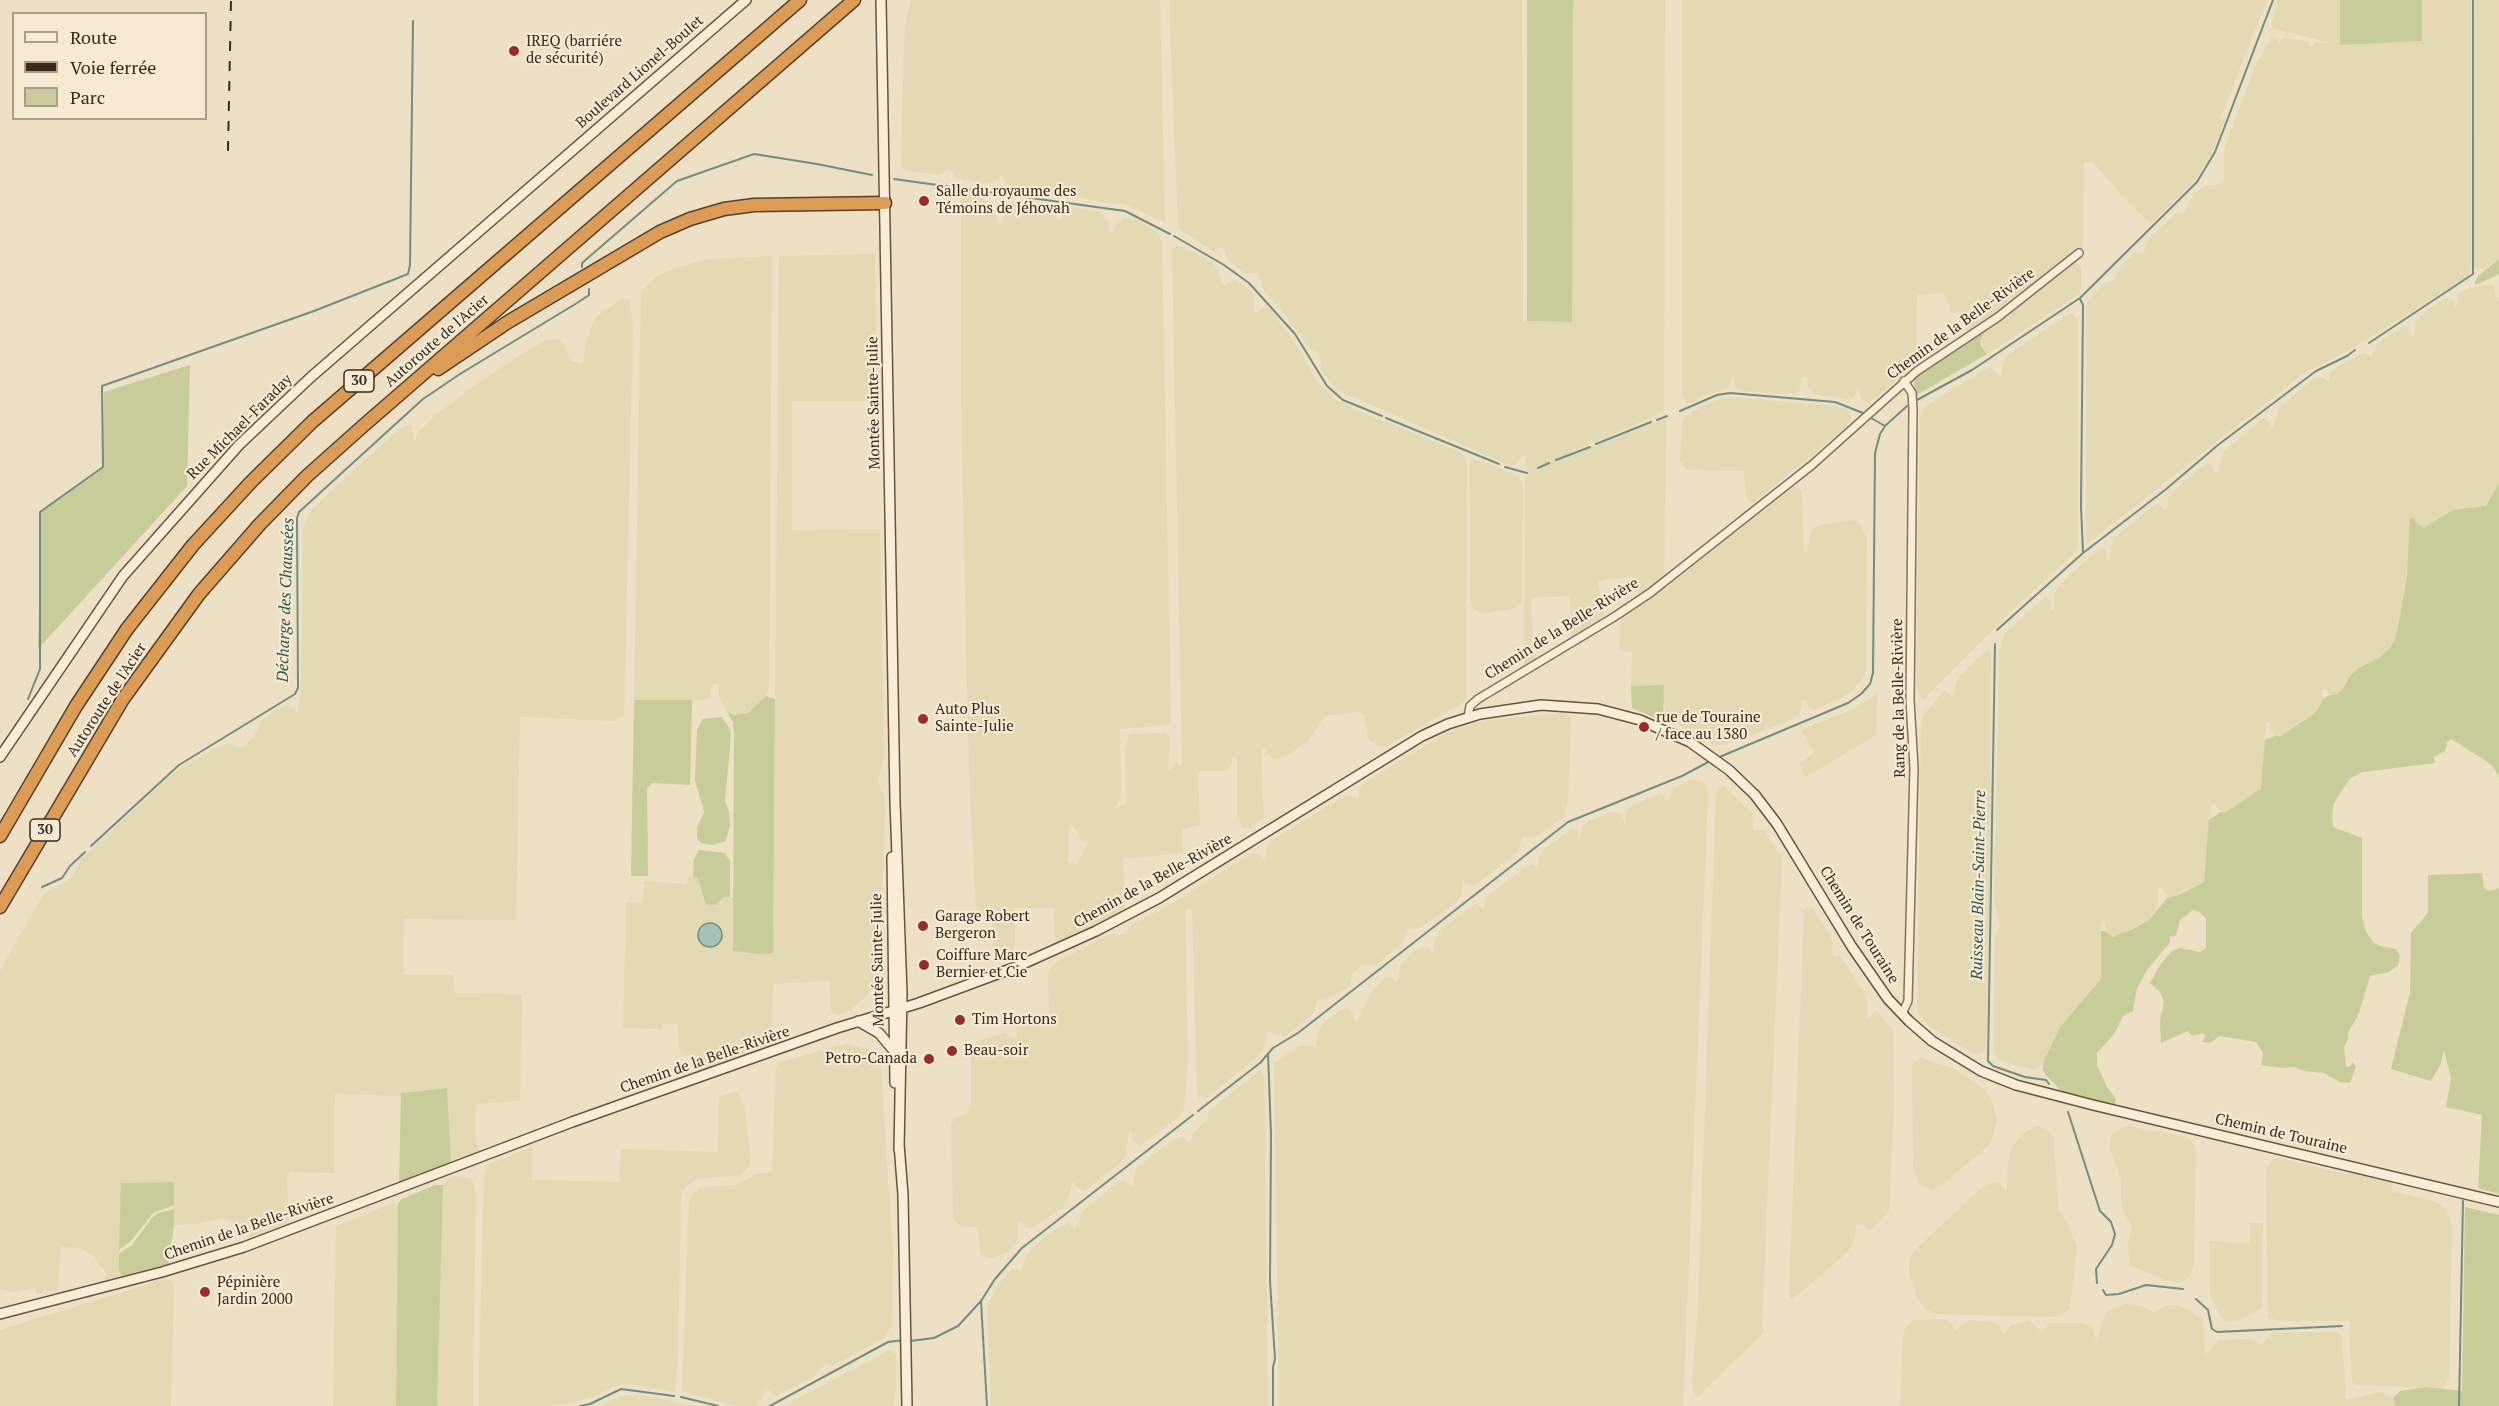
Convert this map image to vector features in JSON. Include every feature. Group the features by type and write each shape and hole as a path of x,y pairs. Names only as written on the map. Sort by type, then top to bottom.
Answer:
{"highway":[{"name":"Autoroute de l'Acier","path":"0,836 76,706 127,629 193,546 251,482 312,422 800,0"},
{"name":"Autoroute de l'Acier","path":"0,908 117,708 182,616 268,516 315,469 390,402 855,0"},
{"path":"390,402 496,329 674,225 715,211 754,205 885,203"}],"street":[{"name":"Boulevard Lionel-Boulet","path":"554,167 746,0"},
{"name":"Montée Sainte-Julie","path":"881,3 899,1150"},
{"name":"Rue Michael-Faraday","path":"0,757 107,597 211,474 300,388 554,167"},
{"name":"Chemin de la Belle-Rivière","path":"0,1314 231,1251 572,1122 858,1021 952,992 1034,959 1123,917 1249,844 1413,741 1467,717 1470,706 1478,699 1630,607 1715,543 1812,465 1905,381 1998,317 2079,253"},
{"name":"Rang de la Belle-Rivière","path":"1902,1014 1908,1001 1914,768 1910,700 1913,409 1912,393 1905,381"},
{"name":"Chemin de Touraine","path":"1467,717 1504,708 1531,705 1598,709 1653,724 1681,737 1709,755 1748,788 1778,825 1871,976 1902,1014 1932,1041 1981,1071 2016,1084 2093,1105 2499,1202"},
{"name":"Montée Sainte-Julie","path":"897,1009 894,1051 903,1195 907,1406"},
{"path":"858,1021 879,1033 894,1051"}],"shaded area":[{"path":"911,0 1160,0 1165,223 1125,204 1106,203 1073,196 1053,197 1044,192 1012,188 1007,185 1002,175 993,183 958,179 949,168 940,175 902,168 905,26"},
{"path":"1169,0 1522,0 1523,321 1571,322 1573,0 1665,0 1664,408 1659,414 1576,450 1572,448 1573,455 1666,418 1664,579 1639,597 1632,577 1611,578 1598,582 1605,620 1571,640 1570,596 1532,598 1535,662 1524,668 1525,479 1528,473 1524,454 1516,464 1511,466 1339,391 1322,372 1319,353 1309,348 1264,291 1258,273 1244,273 1228,260 1224,249 1219,247 1217,252 1213,251 1178,228"},
{"path":"1682,0 2267,0 2220,119 2225,119 2212,154 2194,181 2151,224 2124,198 2093,162 2084,163 2083,246 2019,299 1970,334 1960,311 1952,314 1944,293 1917,295 1916,357 1905,373 1869,403 1861,399 1857,387 1855,395 1850,400 1814,394 1808,386 1807,377 1803,377 1799,391 1794,394 1741,391 1736,388 1733,376 1727,389 1701,397 1693,403 1687,403 1682,395"},
{"path":"2278,0 2340,0 2341,45 2421,41 2422,0 2471,0 2471,269 2468,276 2405,316 2351,349 2304,373 2088,543 2086,536 2086,307 2088,301 2106,282 2113,281 2121,267 2135,253 2144,254 2146,244 2152,236 2176,213 2183,214 2195,193 2205,186 2224,182 2224,150 2255,66 2272,37 2277,38 2279,43 2283,38 2308,41 2311,48 2315,42 2331,43 2274,29 2271,25"},
{"path":"2475,0 2499,0 2499,259 2484,268 2477,269 2474,265"},
{"path":"967,193 982,197 999,223 1002,224 1006,207 1011,202 1023,200 1050,206 1056,218 1060,220 1063,214 1073,208 1101,213 1108,221 1109,231 1113,232 1116,225 1125,218 1138,220 1156,231 1162,242 1171,723 1170,725 1120,729 1121,797 1114,809 1126,804 1125,749 1129,736 1166,733 1170,739 1168,771 1176,763 1182,766 1172,251 1174,247 1183,247 1209,260 1217,269 1222,285 1235,280 1250,290 1254,296 1254,312 1258,313 1264,306 1271,310 1299,349 1317,381 1335,399 1361,412 1461,452 1467,460 1466,696 1464,702 1385,747 1375,745 1369,740 1364,715 1359,712 1325,716 1308,741 1283,757 1271,758 1266,749 1261,748 1264,817 1251,829 1243,828 1237,818 1237,757 1232,757 1232,763 1226,771 1198,771 1200,824 1182,830 1183,853 1123,859 1125,911 1053,945 1055,942 1054,908 1015,908 1015,943 1012,953 1002,959 998,959 992,952 992,920 983,917 976,910 969,777 961,407 961,199","holes":["1069,825 1073,825 1081,840 1088,843 1077,864 1068,863"]},
{"path":"875,254 877,401 792,401 792,530 880,529 884,757 878,782 884,795 885,806 880,973 871,992 852,1009 839,1015 831,1011 830,981 773,984 771,1046 701,1071 701,1064 696,1058 682,1055 679,1047 678,1024 662,1024 662,1029 623,1028 626,902 643,903 644,881 687,884 688,876 697,876 703,900 720,903 725,897 734,897 733,951 773,953 779,256"},
{"path":"772,256 769,689 766,696 753,709 741,715 727,711 719,697 719,683 713,684 708,699 703,700 634,700 641,292 657,276 681,266 708,259"},
{"path":"2076,261 2081,268 2081,293 1987,354 1981,339 1986,330"},
{"path":"2487,284 2494,286 2496,297 2499,297 2499,483 2490,501 2482,508 2448,513 2427,528 2421,528 2414,522 2397,633 2391,647 2379,658 2359,668 2340,693 2333,696 2326,689 2322,690 2323,699 2318,709 2281,736 2275,736 2270,722 2266,722 2262,789 2226,812 2218,810 2215,803 2211,804 2204,882 2173,896 2166,895 2162,888 2158,888 2158,907 2149,920 2117,936 2110,936 2104,921 2101,921 2101,979 2060,1027 2041,1066 2034,1070 1998,1060 1993,1050 1995,936 2000,927 1994,898 1999,651 2005,633 2045,597 2050,600 2051,610 2054,610 2055,593 2061,583 2101,547 2106,550 2107,559 2110,560 2112,542 2115,537 2156,504 2167,510 2168,498 2175,489 2205,464 2209,463 2214,473 2218,472 2223,452 2265,417 2270,427 2273,427 2279,408 2314,378 2320,376 2329,382 2331,372 2340,365 2365,352 2371,358 2377,344 2403,326 2407,327 2414,337 2416,321 2423,313 2445,298 2452,299 2456,308 2461,291"},
{"path":"623,298 629,299 633,326 624,716 614,721 520,717 516,920 404,919 403,975 453,975 455,993 522,994 520,1101 476,1104 475,1129 477,1147 480,1151 451,1162 446,1088 401,1093 402,1096 335,1094 334,1173 289,1172 287,1182 289,1224 249,1239 248,1233 240,1226 224,1218 197,1224 174,1225 173,1182 121,1183 119,1270 122,1276 104,1280 107,1274 92,1255 81,1248 61,1247 58,1290 36,1294 36,1287 16,1292 0,1289 0,971 42,896 69,881 81,859 170,776 188,763 224,744 245,746 255,735 261,721 283,706 290,705 297,713 301,691 303,528 312,509 398,430 407,425 412,426 414,443 419,432 432,418 478,383 546,340 558,339 564,344 572,361 583,363 586,340 597,316"},
{"path":"2070,313 2074,314 2078,322 2078,547 2076,552 2012,610 1923,700 1916,685 1920,417 1923,409 1989,367 1993,368 1997,375 2002,375 2002,366 2006,356"},
{"path":"1722,398 1834,406 1847,409 1851,418 1845,428 1752,504 1746,497 1742,471 1687,470 1680,461 1682,423 1685,417"},
{"path":"1477,459 1516,475 1523,485 1522,601 1515,608 1482,614 1473,608 1470,600 1470,464 1471,460"},
{"path":"1795,486 1802,491 1804,553 1806,553 1812,530 1819,525 1857,520 1867,537 1866,668 1864,677 1850,693 1815,710 1809,708 1806,700 1802,700 1801,710 1796,717 1748,737 1737,735 1733,731 1727,745 1712,745 1698,729 1686,728 1670,720 1664,706 1664,685 1631,686 1632,652 1619,650 1621,617 1665,585 1666,591 1670,584"},
{"path":"1987,649 1991,655 1989,966 1986,1048 1978,1055 1927,1024 1917,1011 1921,721 1945,690 1953,696 1958,678"},
{"path":"1877,694 1876,735 1806,777 1799,765 1814,752 1801,730 1849,711"},
{"path":"1559,713 1571,717 1568,800 1564,816 1534,838 1523,836 1518,852 1474,886 1463,881 1461,895 1456,902 1419,928 1407,929 1403,942 1383,959 1373,966 1362,965 1353,973 1349,987 1325,1000 1317,999 1313,1014 1284,1037 1268,1031 1263,1049 1258,1056 1207,1098 1199,1098 1197,1093 1192,909 1188,908 1185,913 1188,1059 1184,1109 1178,1118 1139,1146 1133,1140 1132,1131 1129,1131 1126,1155 1120,1163 1086,1190 1082,1191 1073,1181 1066,1205 1032,1228 1027,1228 1018,1221 1017,1240 1009,1252 991,1258 981,1255 976,1227 960,1226 953,1218 951,1123 968,1112 971,1105 971,1054 976,1042 1004,1033 1017,1039 1016,1028 1022,1025 1047,1022 1049,1018 1048,974 1053,964 1110,934 1124,935 1128,927 1178,900 1245,857 1255,853 1259,854 1266,864 1266,851 1271,841 1342,797 1349,795 1358,799 1359,788 1364,783 1440,736 1464,726 1489,720"},
{"path":"1691,779 1705,782 1708,795 1683,1406 1279,1406 1274,1063 1300,1046 1313,1046 1316,1049 1318,1031 1322,1024 1342,1009 1347,1008 1352,1012 1356,1023 1373,990 1386,977 1392,978 1397,985 1401,964 1414,951 1426,946 1433,954 1434,941 1443,929 1476,903 1484,910 1486,897 1527,866 1533,864 1538,868 1539,857 1543,850 1571,829 1575,829 1580,837 1582,827 1588,821 1613,812 1619,814 1625,823 1626,812 1631,806 1661,793 1667,802 1674,788"},
{"path":"1722,784 1752,813 1754,831 1764,830 1782,859 1762,1326 1764,1332 1698,1397 1693,1394 1692,1383 1698,1302 1716,796 1718,787"},
{"path":"1807,906 1812,908 1829,934 1832,941 1832,954 1842,958 1865,995 1868,1004 1867,1018 1870,1018 1875,1011 1878,1012 1893,1030 1894,1104 1889,1211 1870,1231 1863,1225 1857,1224 1849,1251 1793,1299 1790,1298 1789,1290 1804,912"},
{"path":"846,1044 868,1049 879,1058 881,1067 893,1254 892,1327 884,1338 831,1366 826,1362 817,1375 776,1396 766,1388 756,1406 735,1406 682,1391 689,1199 701,1187 736,1185 757,1174 772,1172 776,1068 781,1062"},
{"path":"1921,1057 1958,1071 1984,1089 1992,1100 1997,1121 1991,1142 1986,1148 1942,1185 1931,1190 1919,1184 1913,1167 1912,1064"},
{"path":"1258,1071 1261,1071 1264,1076 1268,1406 991,1406 987,1306 1008,1272 1015,1269 1021,1272 1023,1262 1032,1248 1057,1228 1070,1223 1075,1231 1083,1211 1117,1183 1124,1181 1133,1187 1136,1168 1171,1141 1182,1136 1191,1145 1193,1134 1208,1118 1209,1111"},
{"path":"737,1091 744,1105 751,1159 749,1166 740,1175 696,1179 685,1188 681,1196 678,1356 675,1392 629,1384 617,1385 590,1398 549,1406 478,1406 484,1178 487,1165 532,1147 532,1180 619,1182 621,1149 718,1152 719,1097"},
{"path":"2037,1126 2046,1129 2054,1137 2058,1210 2067,1222 2077,1247 2070,1309 2058,1317 1936,1314 1925,1309 1915,1295 1916,1289 1909,1276 1909,1260 1916,1249 1980,1189 1991,1183 1999,1182 2007,1193 2008,1162 2012,1148 2027,1131"},
{"path":"2126,1126 2187,1137 2196,1148 2194,1264 2191,1275 2184,1281 2177,1283 2165,1280 2134,1267 2129,1262 2128,1244 2132,1228 2121,1205 2121,1179 2110,1149 2113,1133"},
{"path":"2280,1158 2348,1175 2349,1171 2393,1181 2391,1194 2396,1192 2437,1202 2444,1208 2452,1227 2449,1378 2442,1388 2355,1385 2352,1382 2349,1321 2278,1321 2268,1317 2266,1171 2274,1159"},
{"path":"454,1176 473,1180 476,1193 473,1406 437,1406 443,1185"},
{"path":"395,1202 398,1207 396,1406 333,1406 336,1226"},
{"path":"2250,1223 2263,1223 2262,1308 2241,1320 2226,1322 2210,1295 2209,1241 2250,1243"},
{"path":"164,1279 172,1281 174,1285 171,1406 0,1406 0,1330"},
{"path":"2124,1304 2141,1305 2154,1313 2166,1305 2177,1305 2192,1311 2203,1321 2205,1355 2219,1340 2250,1339 2262,1345 2273,1332 2337,1332 2342,1336 2346,1400 2380,1392 2393,1398 2396,1406 1900,1406 1903,1337 1905,1329 1913,1320 1944,1319 1952,1324 1956,1331 1965,1322 1972,1320 1993,1322 1999,1325 2003,1335 2011,1325 2029,1321 2042,1333 2048,1323 2086,1324 2093,1330 2097,1344 2102,1321 2107,1312"},
{"path":"890,1350 896,1354 896,1389 893,1406 783,1406"},
{"path":"625,1395 646,1396 696,1406 598,1406"}],"green space":[{"path":"1527,0 1573,0 1572,322 1527,321"},
{"path":"2340,0 2422,0 2422,41 2340,45"},
{"path":"2499,259 2499,274 2476,285 2478,276"},
{"path":"1986,330 1980,344 1987,354 1915,396 1914,377"},
{"path":"190,365 187,486 38,649 41,511 103,467 104,392"},
{"path":"2499,483 2499,778 2494,768 2486,761 2451,739 2447,742 2445,751 2434,757 2435,763 2363,772 2350,778 2334,803 2333,827 2362,838 2362,917 2366,932 2374,943 2396,949 2400,956 2398,965 2389,972 2370,976 2359,1013 2348,1033 2348,1040 2344,1047 2346,1067 2351,1066 2352,1062 2356,1066 2350,1083 2340,1082 2324,1073 2304,1071 2294,1067 2261,1065 2263,1053 2256,1042 2220,1036 2210,1043 2203,1042 2205,1035 2202,1033 2192,1036 2188,1031 2161,1043 2160,1021 2164,1001 2160,992 2150,983 2160,965 2172,951 2180,948 2200,952 2206,948 2206,919 2200,912 2193,910 2180,920 2176,935 2170,936 2170,942 2147,970 2137,988 2133,1011 2123,1016 2114,1034 2097,1053 2097,1065 2107,1087 2116,1099 2115,1105 2063,1093 2046,1075 2043,1063 2060,1027 2101,979 2101,931 2113,937 2133,929 2149,920 2168,897 2179,895 2204,882 2209,820 2221,812 2226,812 2261,789 2265,740 2281,736 2312,715 2323,699 2336,695 2343,689 2350,676 2359,668 2379,658 2391,647 2397,633 2407,575 2410,519 2414,518 2416,523 2424,528 2453,510 2486,506"},
{"path":"1664,685 1663,721 1632,708 1631,686"},
{"path":"766,696 775,699 773,953 761,954 733,951 734,735 733,722 727,711 734,715 748,713"},
{"path":"634,700 692,700 690,785 653,783 647,788 648,876 631,876"},
{"path":"722,717 730,729 731,736 725,801 730,825 726,841 712,845 701,843 697,838 697,829 704,812 695,780 697,730 703,719"},
{"path":"699,850 725,853 730,861 730,897 725,897 715,905 706,904 697,877 693,876 694,859"},
{"path":"2482,873 2484,888 2489,891 2499,888 2499,1194 2478,1188 2482,1115 2446,1107 2451,1078 2444,1050 2440,1066 2431,1081 2391,1069 2410,993 2411,933 2428,913 2428,875"},
{"path":"447,1088 451,1162 399,1183 401,1093"},
{"path":"174,1182 174,1205 153,1213 130,1242 119,1250 121,1183"},
{"path":"435,1185 443,1185 437,1406 396,1406 398,1203 402,1199"},
{"path":"2465,1207 2499,1215 2499,1406 2396,1406 2393,1398 2400,1391 2426,1387 2462,1391"},
{"path":"174,1209 168,1264 122,1276 119,1270 119,1254 132,1245 158,1213"}],"water":[{"path":"710,923 719,926 722,935 719,944 710,947 701,944 698,935 701,926"}],"waterway":[{"path":"1917,400 1972,370 2080,298 2197,182 2215,152 2273,0"},
{"path":"2369,343 2473,274 2473,0"},
{"path":"28,699 40,669 40,512 103,467 102,386 314,311 408,274 410,265 413,21"},
{"name":"Décharge des Chaussées","path":"582,267 582,263 677,181 754,154 872,175"},
{"name":"Décharge des Chaussées","path":"894,179 1125,211 1170,234"},
{"name":"Décharge des Chaussées","path":"1174,236 1224,265 1249,283 1295,334 1327,386 1343,400 1382,416"},
{"name":"Décharge des Chaussées","path":"91,846 179,765 295,694 298,688 297,518 299,512 423,399 577,303 589,295 589,289"},
{"path":"2080,299 2083,305 2081,506 2083,553"},
{"path":"1997,630 2083,553 2165,490 2218,445 2316,371 2355,350"},
{"name":"Décharge des Chaussées","path":"1680,411 1717,395 1730,393 1835,402 1863,413"},
{"path":"1717,758 1848,703 1870,684 1873,673 1875,453 1880,434 1885,426 1907,406"},
{"name":"Décharge des Chaussées","path":"1657,420 1667,416"},
{"name":"Décharge des Chaussées","path":"1386,418 1499,464"},
{"name":"Décharge des Chaussées","path":"1871,418 1885,426"},
{"name":"Décharge des Chaussées","path":"1596,444 1651,422"},
{"name":"Décharge des Chaussées","path":"1556,460 1590,447"},
{"name":"Décharge des Chaussées","path":"1538,468 1549,463"},
{"name":"Décharge des Chaussées","path":"1505,467 1527,473"},
{"name":"Ruisseau Blain-Saint-Pierre","path":"1995,644 1988,1061 1993,1066 2025,1077 2046,1080 2049,1084"},
{"path":"1198,1111 1260,1063 1273,1048 1298,1033 1568,822 1682,776 1712,760"},
{"name":"Décharge des Chaussées","path":"42,887 62,878 70,866 85,852"},
{"path":"1268,1054 1271,1134 1270,1281 1275,1359 1273,1406"},
{"name":"Ruisseau Blain-Saint-Pierre","path":"2068,1112 2100,1211 2111,1222 2115,1234 2112,1245 2096,1269 2097,1283"},
{"path":"910,1341 934,1338 958,1326 981,1301 995,1279 1022,1248 1193,1115"},
{"path":"2459,1406 2463,1201"},
{"name":"Ruisseau Blain-Saint-Pierre","path":"2103,1290 2106,1295 2119,1294 2146,1285 2183,1289"},
{"name":"Ruisseau Blain-Saint-Pierre","path":"2196,1299 2208,1310 2212,1329 2217,1332 2342,1326"},
{"path":"981,1301 987,1406"},
{"path":"770,1406 888,1342 904,1340"},
{"path":"580,1406 590,1404 621,1389 674,1396"},
{"path":"681,1397 718,1406"}],"railway":[{"path":"228,151 231,0"}],"place":[{"name":"IREQ (barriére de sécurité)","path":"514,51"},
{"name":"Salle du royaume des Témoins de Jéhovah","path":"924,201"},
{"name":"Auto Plus Sainte-Julie","path":"923,719"},
{"name":"rue de Touraine / face au 1380","path":"1644,727"},
{"name":"Garage Robert Bergeron","path":"923,926"},
{"name":"Coiffure Marc Bernier et Cie","path":"924,965"},
{"name":"Tim Hortons","path":"960,1020"},
{"name":"Beau-soir","path":"952,1051"},
{"name":"Petro-Canada","path":"929,1059"},
{"name":"Pépinière Jardin 2000","path":"205,1292"}]}
